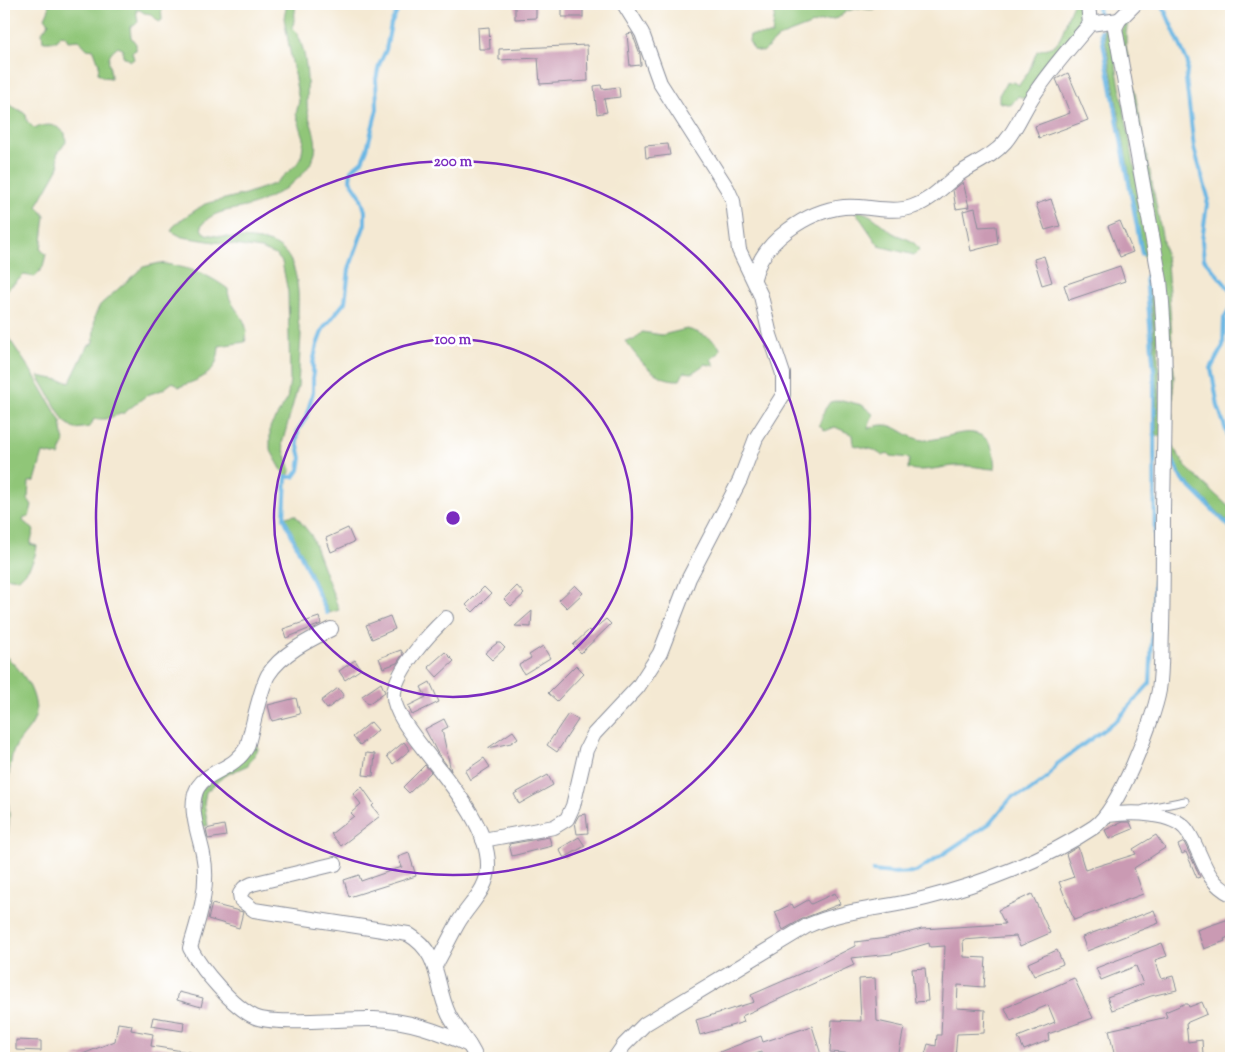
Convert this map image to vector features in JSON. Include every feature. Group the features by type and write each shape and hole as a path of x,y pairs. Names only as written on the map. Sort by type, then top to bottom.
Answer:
{"street":[{"path":"484,840 554,827 567,819 573,806 586,750 594,734 638,687 664,645 689,578 740,480 756,438 783,395 784,374 770,335 761,296 739,250 733,201 727,188 660,83 642,33 624,4"},
{"path":"1088,4 1090,24"},
{"path":"615,1058 624,1045 645,1024 807,926 831,916 925,898 988,879 1096,826 1108,815 1153,718 1161,668 1166,373 1164,318 1152,236 1115,28 1119,20 1134,4"},
{"path":"754,278 761,257 770,245 807,220 826,211 844,207 911,208 925,202 959,174 990,156 1006,141 1035,93 1090,24 1119,20"},
{"path":"435,966 463,916 482,890 486,881 488,866 481,830 464,799 406,722 395,698 394,692 405,669 430,634 446,618"},
{"path":"331,629 299,647 276,666 268,676 248,747 236,762 203,781 198,788 194,812 205,866 205,879 200,912 190,948 195,957 236,1003 256,1017 277,1021 400,1021 430,1029 469,1044"},
{"path":"1108,815 1132,811 1177,821 1188,830 1213,882 1231,894"},
{"path":"335,864 252,884 244,888 240,894 241,900 254,910 408,934 426,948 435,966 449,1015 469,1044 476,1058"}],"lane":[{"path":"1132,811 1185,801"}],"green space":[{"path":"48,4 161,4 162,20 159,22 151,14 136,10 138,22 130,27 131,37 136,44 136,50 132,52 134,59 131,61 123,56 123,49 117,47 110,54 109,58 111,78 103,77 98,73 99,64 94,50 87,49 79,40 68,41 65,36 60,35 57,41 43,41 42,32 49,23 45,18 49,9"},
{"path":"287,4 296,4 293,28 298,35 304,53 307,73 307,108 314,133 315,153 305,171 280,192 252,205 218,213 206,220 201,226 202,231 206,234 255,239 279,247 288,256 295,271 301,334 298,386 282,444 291,470 288,476 285,476 270,449 270,427 287,400 290,380 288,292 282,262 276,255 261,249 182,237 171,231 182,219 205,204 245,194 274,184 301,159 304,138 296,114 299,101 284,18"},
{"path":"776,4 878,4 875,10 858,8 847,11 838,18 818,22 779,37 763,52 754,50 749,41 750,35 772,35"},
{"path":"1073,4 1087,4 1087,23 1028,100 1018,96 1011,105 999,102 999,95 1006,83 1014,82 1019,85 1029,71 1037,51 1056,44 1063,32"},
{"path":"1130,12 1126,33 1126,46 1167,262 1174,374 1171,444 1188,469 1231,509 1231,525 1182,477 1168,451 1169,374 1120,32"},
{"path":"1103,26 1109,27 1151,256 1144,258"},
{"path":"10,105 26,114 27,121 34,128 51,125 57,127 65,133 66,142 57,154 59,167 37,206 45,216 41,250 46,254 43,267 35,277 24,275 4,292 4,107"},
{"path":"855,211 871,216 893,233 914,243 919,250 914,255 879,246"},
{"path":"160,263 180,267 212,278 228,289 232,303 246,326 245,342 219,346 216,363 212,369 208,374 195,381 179,387 173,382 162,390 147,395 124,413 105,419 94,419 90,427 75,429 64,421 38,376 70,382 87,347 93,343 95,315 100,305 143,267"},
{"path":"1147,271 1151,273 1155,282 1162,436 1156,436 1155,353"},
{"path":"687,329 710,338 720,348 719,353 711,359 715,366 705,364 692,373 684,372 680,380 662,377 655,373 642,362 625,341 634,340 642,332 662,335"},
{"path":"4,331 35,377 61,422 64,442 59,456 43,453 35,481 29,482 28,499 32,505 29,517 24,517 23,521 34,530 30,544 37,546 31,565 19,579 4,577"},
{"path":"842,400 862,405 873,414 868,429 885,425 892,426 909,436 924,440 965,433 980,435 991,446 995,469 952,466 923,470 908,469 909,458 891,456 888,453 883,456 874,450 854,445 853,435 835,427 825,431 819,425 830,402"},
{"path":"295,515 311,535 339,610 329,613 285,517"},
{"path":"4,655 26,679 33,694 36,710 30,728 14,749 12,756 8,786 9,826 4,846"},
{"path":"254,742 259,748 248,765 224,776 206,792 204,803 208,826 199,826 200,791"}],"building":[{"path":"515,4 536,4 536,18 515,19"},
{"path":"562,7 583,7 583,17 562,17"},
{"path":"489,27 490,49 479,49 478,28"},
{"path":"632,33 640,54 641,65 630,66 627,34"},
{"path":"587,45 588,81 540,84 538,58 499,60 499,49"},
{"path":"1068,73 1088,120 1039,138 1035,126 1070,113 1056,79"},
{"path":"601,85 602,89 619,87 620,97 604,99 607,112 597,114 594,86"},
{"path":"668,144 670,155 646,158 645,146"},
{"path":"963,182 969,207 956,209 953,190"},
{"path":"1051,199 1060,226 1045,230 1036,204"},
{"path":"975,208 979,227 996,226 998,244 971,251 963,211"},
{"path":"1120,221 1133,252 1120,257 1108,226"},
{"path":"1044,256 1052,282 1042,285 1034,259"},
{"path":"1120,266 1125,281 1069,300 1064,285"},
{"path":"348,528 354,542 331,552 326,538"},
{"path":"575,585 583,593 567,608 559,600"},
{"path":"517,586 524,594 511,606 504,599"},
{"path":"484,587 491,594 473,612 466,605"},
{"path":"532,611 531,627 515,626"},
{"path":"390,616 395,629 372,639 366,625"},
{"path":"319,617 321,624 286,638 283,629"},
{"path":"606,619 611,624 581,653 573,645 589,630 590,632"},
{"path":"497,643 500,643 505,648 492,660 485,653"},
{"path":"543,646 550,658 524,674 519,665 531,658 529,655"},
{"path":"401,650 403,654 397,663 383,668 379,658"},
{"path":"445,652 454,661 437,677 428,667"},
{"path":"355,660 361,669 345,680 339,671"},
{"path":"576,665 584,673 557,701 548,693"},
{"path":"430,682 439,702 412,715 408,706 426,697 421,687"},
{"path":"381,683 385,692 368,704 362,696"},
{"path":"338,688 344,696 327,709 321,701"},
{"path":"296,698 300,714 272,721 268,705"},
{"path":"568,714 578,720 557,752 547,745"},
{"path":"444,719 448,727 442,730 451,771 437,752 425,729"},
{"path":"371,722 378,730 360,745 353,737"},
{"path":"513,731 518,738 511,743 488,748"},
{"path":"404,742 410,750 393,764 387,756"},
{"path":"366,753 375,754 373,776 363,775"},
{"path":"484,758 490,767 470,780 465,771"},
{"path":"425,765 431,772 409,793 403,787"},
{"path":"548,775 553,785 519,804 514,794"},
{"path":"362,787 374,804 372,806 380,816 341,846 331,834 354,816 351,813 361,804 353,794"},
{"path":"586,814 588,833 577,834 575,822 579,815"},
{"path":"1122,822 1130,822 1133,829 1109,839 1105,830"},
{"path":"224,825 226,836 208,839 206,829"},
{"path":"1156,835 1165,848 1134,868 1143,894 1074,920 1059,882 1074,877 1066,854 1078,847 1085,870 1136,854 1133,849"},
{"path":"549,837 552,846 512,856 509,844"},
{"path":"579,837 585,846 564,858 559,849"},
{"path":"1184,842 1200,877 1197,878 1186,852 1182,854 1178,845"},
{"path":"409,853 416,876 349,897 344,880 359,875 361,881 402,867 398,857"},
{"path":"835,893 840,904 804,918 783,930 775,912 792,904 794,908 808,900 811,904"},
{"path":"1032,894 1050,933 1020,946 1016,936 963,940 964,957 986,958 984,987 958,985 957,1008 985,1010 984,1033 957,1034 955,1058 924,1058 928,1044 936,1046 937,1035 941,1035 945,946 930,947 929,943 891,954 851,958 854,965 742,1016 744,1022 700,1035 696,1020 754,1002 751,995 806,971 855,946 855,942 887,938 922,929 1005,924 998,910"},
{"path":"212,904 243,912 239,928 208,919"},
{"path":"1154,910 1159,923 1087,951 1082,937"},
{"path":"1229,919 1231,936 1224,939 1225,941 1204,949 1197,930"},
{"path":"1162,943 1167,956 1155,960 1162,979 1173,976 1177,990 1151,996 1112,1010 1107,997 1143,984 1136,966 1101,980 1096,968"},
{"path":"1057,950 1063,964 1034,976 1028,963"},
{"path":"925,968 928,1001 915,1002 912,969"},
{"path":"875,978 877,1021 904,1027 898,1058 863,1058 856,1057 856,1054 830,1052 832,1020 861,1021 859,979"},
{"path":"1074,978 1093,1018 1048,1034 1049,1040 1024,1050 1018,1037 1055,1022 1048,1005 1011,1021 1005,1008"},
{"path":"179,992 203,998 201,1007 177,1000"},
{"path":"1202,1002 1207,1014 1186,1023 1188,1042 1202,1040 1203,1055 1174,1058 1115,1058 1109,1030 1167,1017 1165,1012 1184,1004 1188,1004 1189,1007"},
{"path":"153,1017 184,1022 183,1031 151,1026"},
{"path":"118,1023 132,1025 131,1030 153,1034 151,1046 195,1053 195,1058 73,1058 115,1041"},
{"path":"812,1026 822,1058 762,1058 761,1052 744,1058 704,1058 761,1036 763,1042"},
{"path":"16,1040 41,1041 41,1051 16,1050"}],"waterway":[{"path":"327,613 284,518 286,477 294,477 299,470 301,458 297,441 298,430 306,418 313,392 313,363 317,345 323,329 345,302 349,269 365,224 365,211 360,195 350,180 351,170 362,161 367,149 377,109 376,79 379,65 386,50 391,24 401,4"},
{"path":"1098,4 1099,17"},
{"path":"1162,4 1188,63 1186,79 1194,148 1208,197 1202,240 1204,259 1231,291"},
{"path":"1101,31 1142,254"},
{"path":"873,871 892,873 916,872 990,823 1012,797 1027,793 1047,778 1057,764 1117,720 1150,683 1155,568 1154,373 1146,277"},
{"path":"1231,306 1224,318 1223,346 1211,368 1218,406 1231,445"},
{"path":"1231,457 1231,462"},
{"path":"1172,459 1181,478 1231,528"}]}
